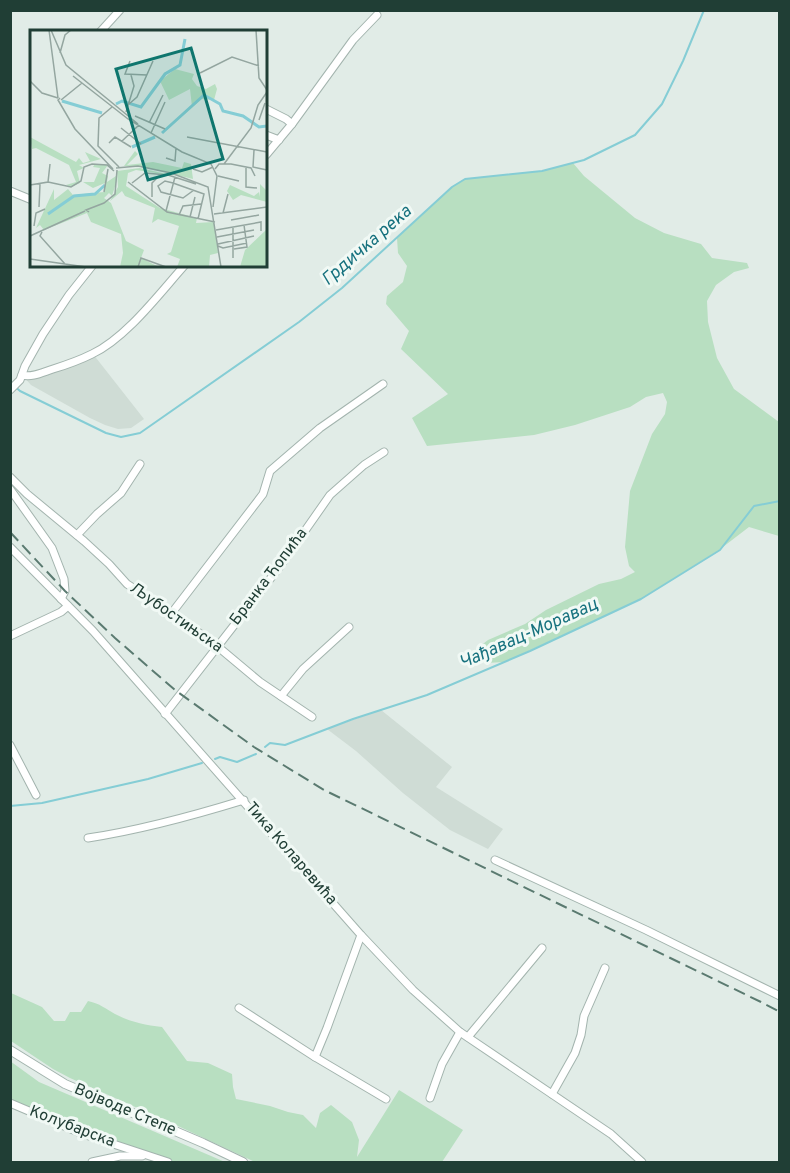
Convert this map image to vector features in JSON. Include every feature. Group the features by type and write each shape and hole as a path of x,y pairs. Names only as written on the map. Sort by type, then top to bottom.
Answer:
{"street":[{"path":"102,30 120,10"},
{"path":"267,154 292,124 353,40 377,15"},
{"path":"267,110 292,124"},
{"path":"267,135 279,140"},
{"path":"10,191 30,199"},
{"path":"10,390 17,384 43,334 91,267"},
{"path":"22,375 32,375 62,367 104,347 128,327 183,267"},
{"path":"171,614 263,494 270,471 320,428 383,384"},
{"name":"Бранка Ћопића","path":"165,714 281,565 330,495 364,465 384,452"},
{"path":"77,535 121,493 140,464"},
{"name":"Љубостињска","path":"10,477 109,564 127,584 217,646 260,682 312,717"},
{"path":"10,489 52,548 64,579 65,591 61,599"},
{"name":"Тика Коларевића","path":"10,548 93,631 361,935 413,990 460,1032 611,1134 642,1162"},
{"path":"10,636 61,612 68,606"},
{"path":"281,696 303,669 349,627"},
{"path":"10,745 36,795"},
{"path":"88,838 142,828 244,800"},
{"path":"495,860 693,952 780,996"},
{"path":"315,1057 361,935"},
{"path":"468,1037 542,948"},
{"path":"552,1094 575,1053 584,1016 605,968"},
{"path":"239,1008 386,1099"},
{"path":"430,1098 442,1064 460,1032"},
{"name":"Војводе Степе","path":"10,1050 65,1084 243,1162"},
{"name":"Колубарска","path":"10,1103 83,1134 168,1162"},
{"path":"92,1162 120,1156 150,1155"}],"shaded area":[{"path":"93,354 144,419 131,428 118,429 90,418 31,385 22,375 32,375"},
{"path":"381,710 452,767 436,787 503,829 488,849 450,830 327,729"}],"green space":[{"path":"573,163 584,176 635,218 664,233 701,244 712,258 747,263 749,268 734,272 716,285 707,301 708,322 717,358 734,389 779,422 779,536 749,527 719,550 641,599 505,662 474,661 475,650 488,640 525,624 546,610 599,584 621,579 635,572 629,566 625,547 630,491 652,434 665,414 667,402 663,393 646,397 630,407 575,425 534,435 427,446 412,418 448,394 401,349 409,331 386,304 387,296 403,282 407,266 398,253 397,238 452,187 465,179 542,171"},
{"path":"11,993 42,1007 54,1021 65,1021 70,1012 81,1012 88,1001 126,1019 162,1027 187,1061 208,1063 232,1074 236,1099 303,1115 316,1128 320,1113 331,1105 352,1122 359,1140 357,1157 399,1090 463,1130 442,1162 255,1162 70,1078 11,1041"},
{"path":"10,1061 39,1082 225,1162 168,1162 11,1103"}],"waterway":[{"name":"Грдичка река","path":"10,381 20,391 106,433 121,437 140,433 299,322 342,288 452,187 465,179 542,171 584,160 635,135 662,104 704,10"},
{"name":"Чађавац-Моравац","path":"265,747 270,743 285,745 353,719 427,695 530,651 641,599 720,550 754,506 780,501"},
{"name":"Чађавац-Моравац","path":"215,759 220,757 237,762 256,754"},
{"name":"Чађавац-Моравац","path":"10,806 42,803 148,779 202,763"}],"railway":[{"path":"10,532 65,591 115,638 175,690 254,747 324,790 780,1012"}]}
